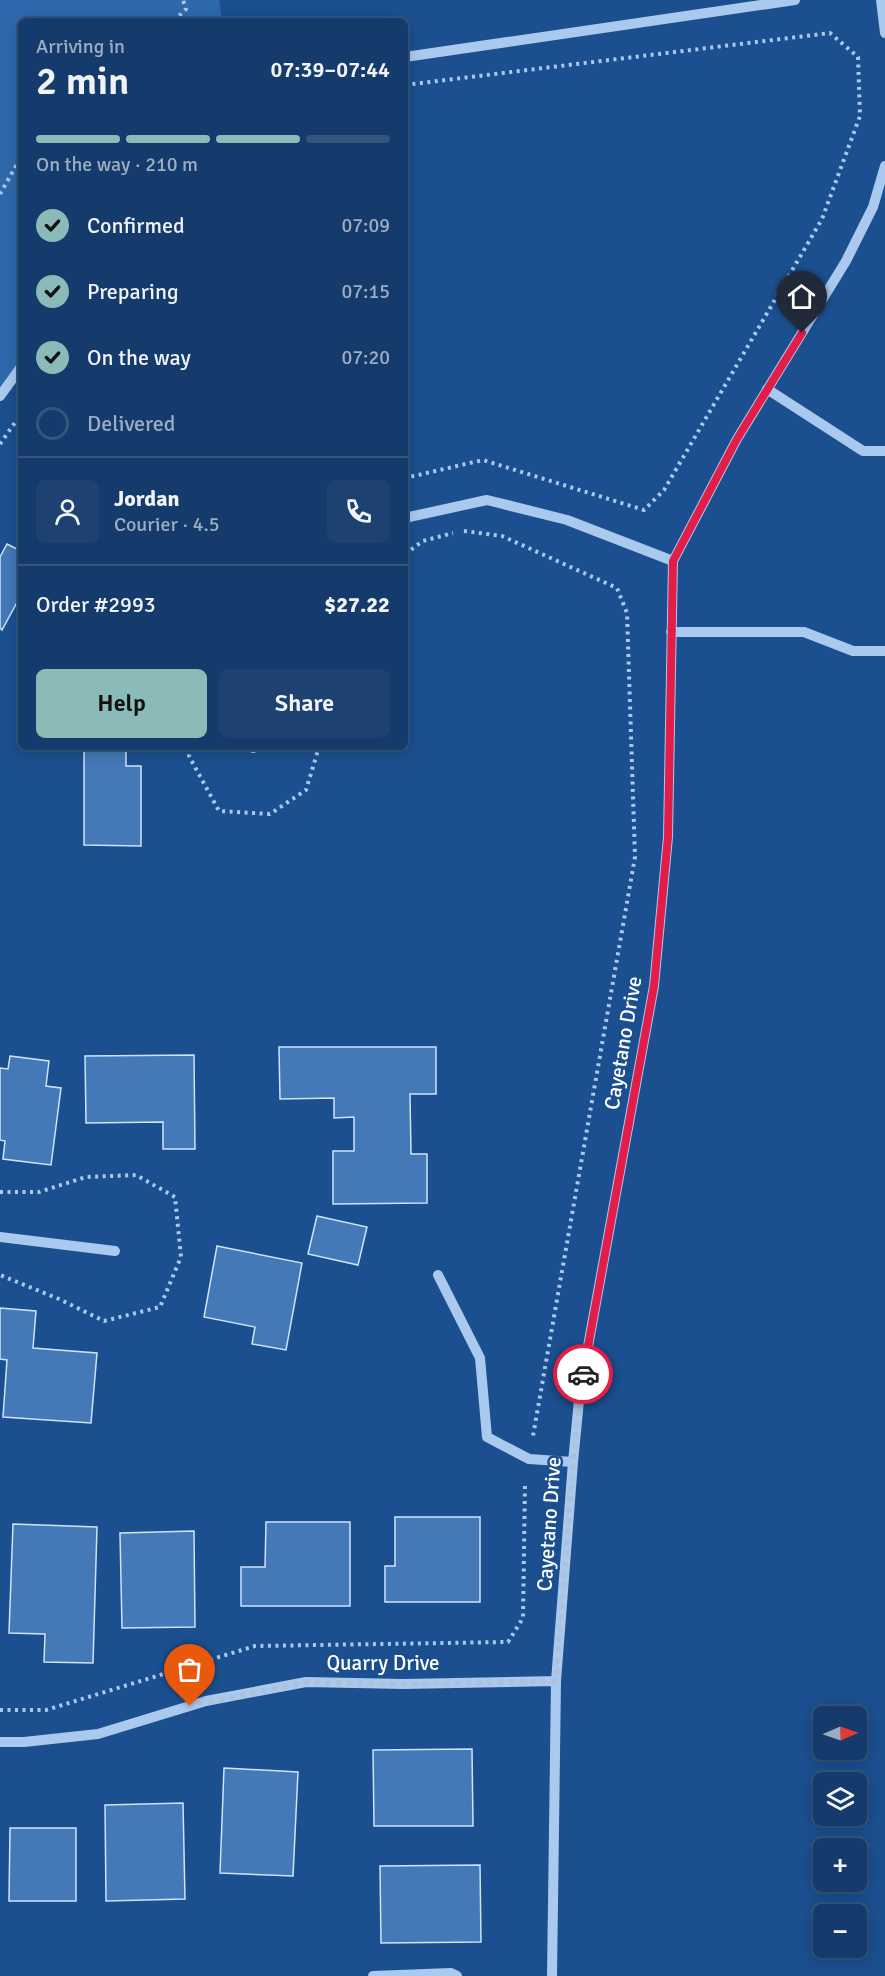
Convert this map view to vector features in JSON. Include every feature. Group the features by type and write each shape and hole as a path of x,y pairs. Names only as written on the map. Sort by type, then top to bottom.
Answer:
{"street":[{"path":"408,57 795,0"},
{"path":"881,0 885,33"},
{"name":"Cayetano Drive","path":"552,1976 556,1681 573,1462 580,1390 654,986 668,837 673,561 737,439 846,261 873,207 885,166"},
{"path":"0,396 18,371"},
{"path":"767,389 863,451 885,451"},
{"path":"408,518 488,500 567,520 673,561"},
{"path":"671,632 804,632 853,651 885,651"},
{"path":"0,1237 115,1251"},
{"path":"438,1275 480,1358 487,1437 529,1459 573,1462"},
{"name":"Quarry Drive","path":"0,1742 24,1742 98,1734 206,1701 306,1682 403,1684 556,1681"},
{"path":"373,1976 451,1973 457,1976"}],"path":[{"path":"177,18 186,9 183,0"},
{"path":"408,85 830,33 858,57 860,116 822,219 664,490 644,510 483,460 408,477"},
{"path":"0,194 18,162"},
{"path":"0,444 18,418"},
{"path":"0,1710 46,1710 255,1646 508,1642 523,1618 525,1478 636,857 627,613 617,588 502,536 466,530 423,541 408,552"},
{"path":"190,750 189,756 219,811 270,814 306,790 318,750"}],"shaded area":[{"path":"0,0 219,0 222,18 18,18 18,371 0,396"}],"building":[{"path":"7,544 18,550 18,601 2,630 0,628 0,557"},
{"path":"84,750 126,750 126,766 141,766 141,846 84,845"},
{"path":"279,1047 436,1047 436,1094 410,1094 411,1154 427,1154 427,1203 333,1204 333,1151 354,1151 354,1117 334,1118 334,1098 280,1099"},
{"path":"194,1055 195,1149 163,1149 163,1122 86,1123 85,1056"},
{"path":"10,1056 49,1061 46,1086 61,1088 51,1165 3,1159 5,1141 0,1140 0,1068 8,1069"},
{"path":"317,1216 367,1227 358,1265 308,1254"},
{"path":"217,1246 302,1263 286,1350 252,1344 255,1327 204,1317"},
{"path":"0,1308 36,1311 33,1348 97,1353 91,1423 3,1417 7,1360 0,1359"},
{"path":"395,1517 480,1517 480,1602 385,1602 385,1566 395,1566"},
{"path":"266,1522 350,1522 350,1606 241,1606 241,1567 265,1567"},
{"path":"13,1524 97,1527 93,1663 44,1662 45,1634 9,1633"},
{"path":"194,1531 195,1627 122,1628 120,1533"},
{"path":"472,1749 473,1826 374,1826 373,1750"},
{"path":"224,1768 298,1772 293,1876 220,1873"},
{"path":"183,1803 185,1899 106,1901 105,1805"},
{"path":"10,1828 76,1828 76,1901 9,1901"},
{"path":"480,1865 481,1942 381,1943 380,1866"}],"way so far":[{"path":"190,1706 306,1682 403,1684 556,1681 573,1462 583,1374"}],"route":[{"path":"583,1374 654,986 668,837 673,561 737,439 802,333"}]}
